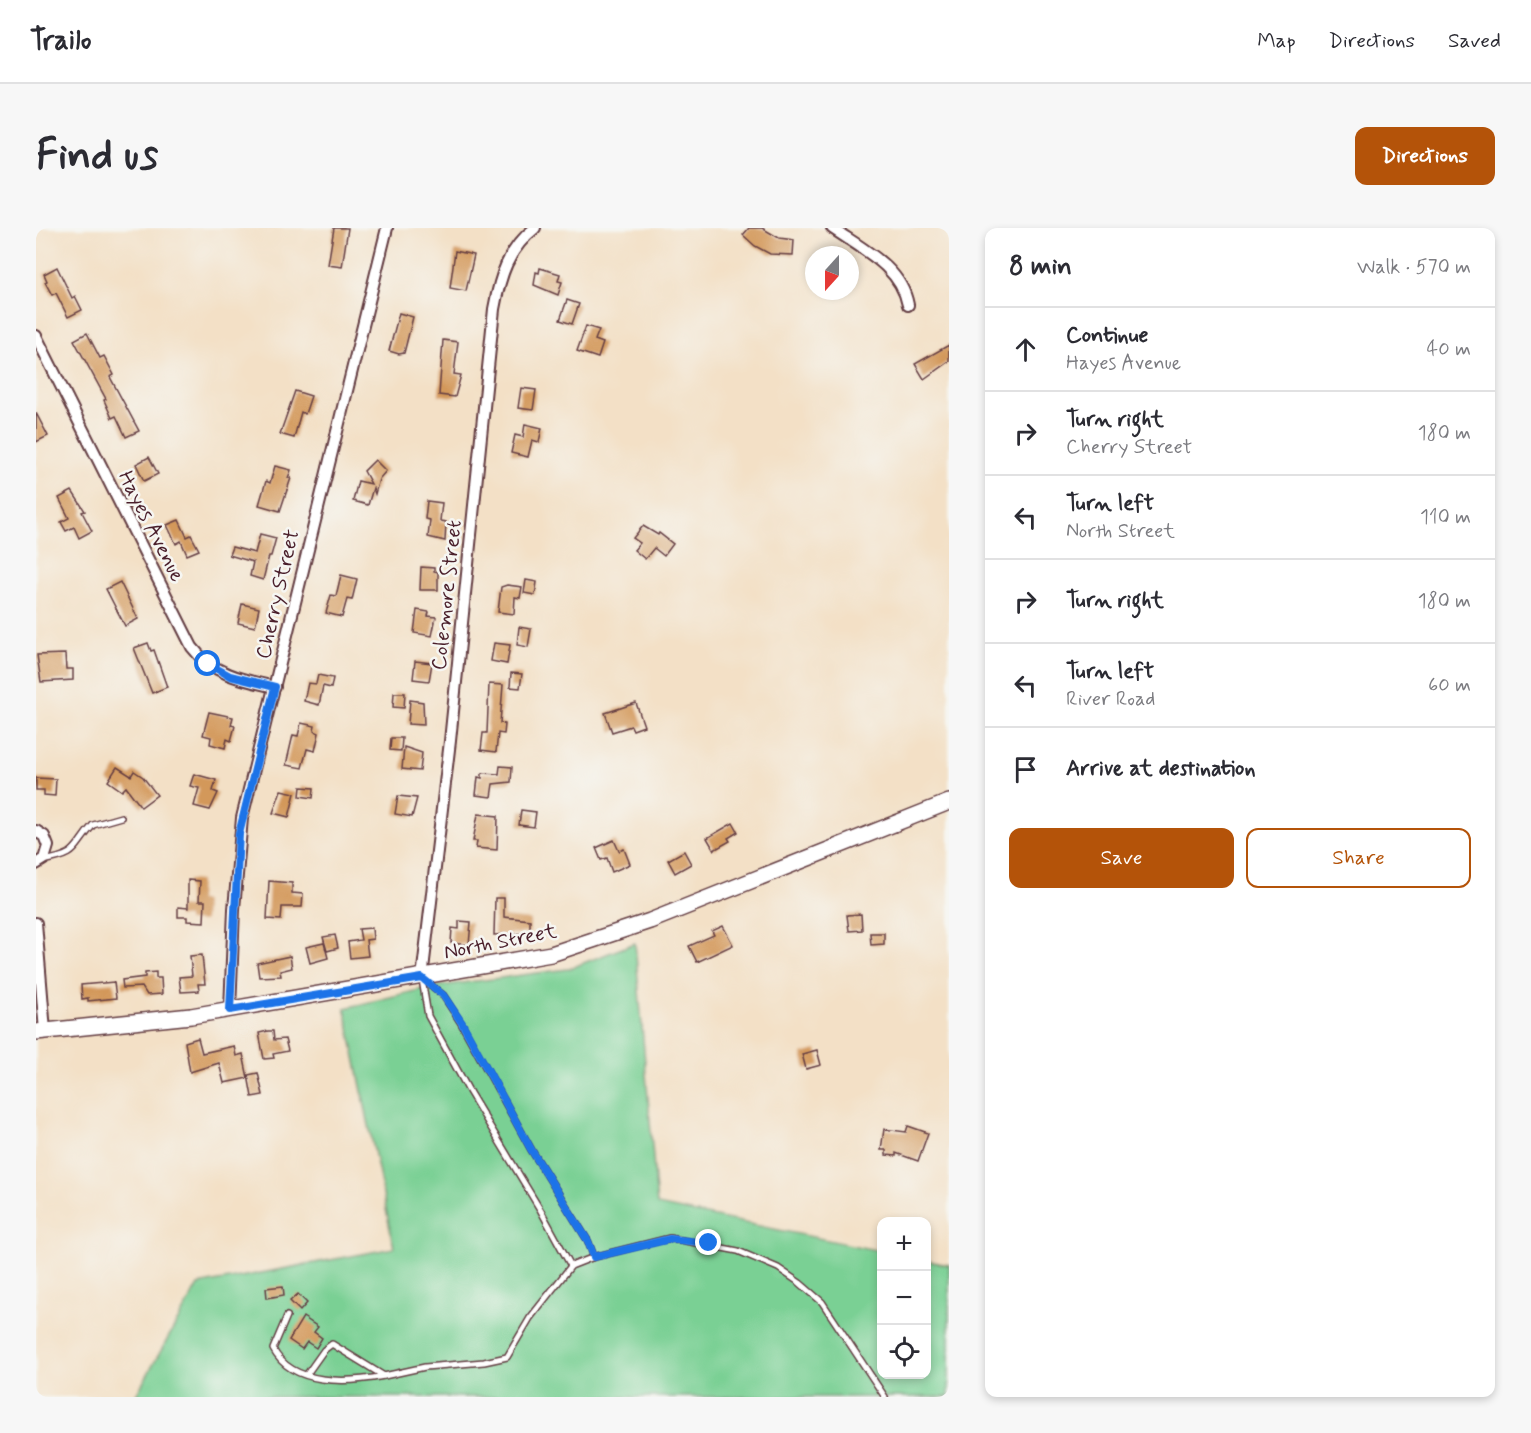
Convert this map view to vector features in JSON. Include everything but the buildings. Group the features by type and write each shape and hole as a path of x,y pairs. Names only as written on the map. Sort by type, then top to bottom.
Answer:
{"main road":[{"name":"North Street","path":"41,1032 162,1021 523,960 595,941 949,802"}],"street":[{"name":"Cherry Street","path":"230,1010 239,834 387,228"},
{"path":"832,228 894,273 903,285 908,305"},
{"name":"Colemore Street","path":"422,978 450,741 494,309 508,260 532,229"},
{"name":"Hayes Avenue","path":"36,336 192,647 216,669 239,678 275,687"},
{"path":"36,831 44,836 48,846 47,853 39,863"},
{"path":"36,923 41,1032"}],"lane":[{"path":"39,863 67,857 78,848 93,825 121,817"},
{"path":"422,978 443,995 462,1023 532,1151 588,1241 594,1257"},
{"path":"422,978 428,1016 571,1266"},
{"path":"287,1316 273,1348 279,1361 288,1368 334,1382 358,1381 425,1367 484,1362 507,1357 531,1318 571,1266 594,1257 670,1239 709,1243 758,1258 800,1283 822,1302 885,1397"},
{"path":"307,1374 324,1350 332,1344 384,1376"}],"green space":[{"path":"635,943 657,1205 877,1250 877,1379 931,1379 931,1262 949,1265 949,1397 135,1397 198,1285 394,1248 345,1008 431,987 568,969"}],"route":[{"path":"208,664 230,676 275,687 244,806 239,834 230,1010 422,978 443,995 462,1023 532,1151 588,1241 594,1257 670,1239 709,1243"}]}
